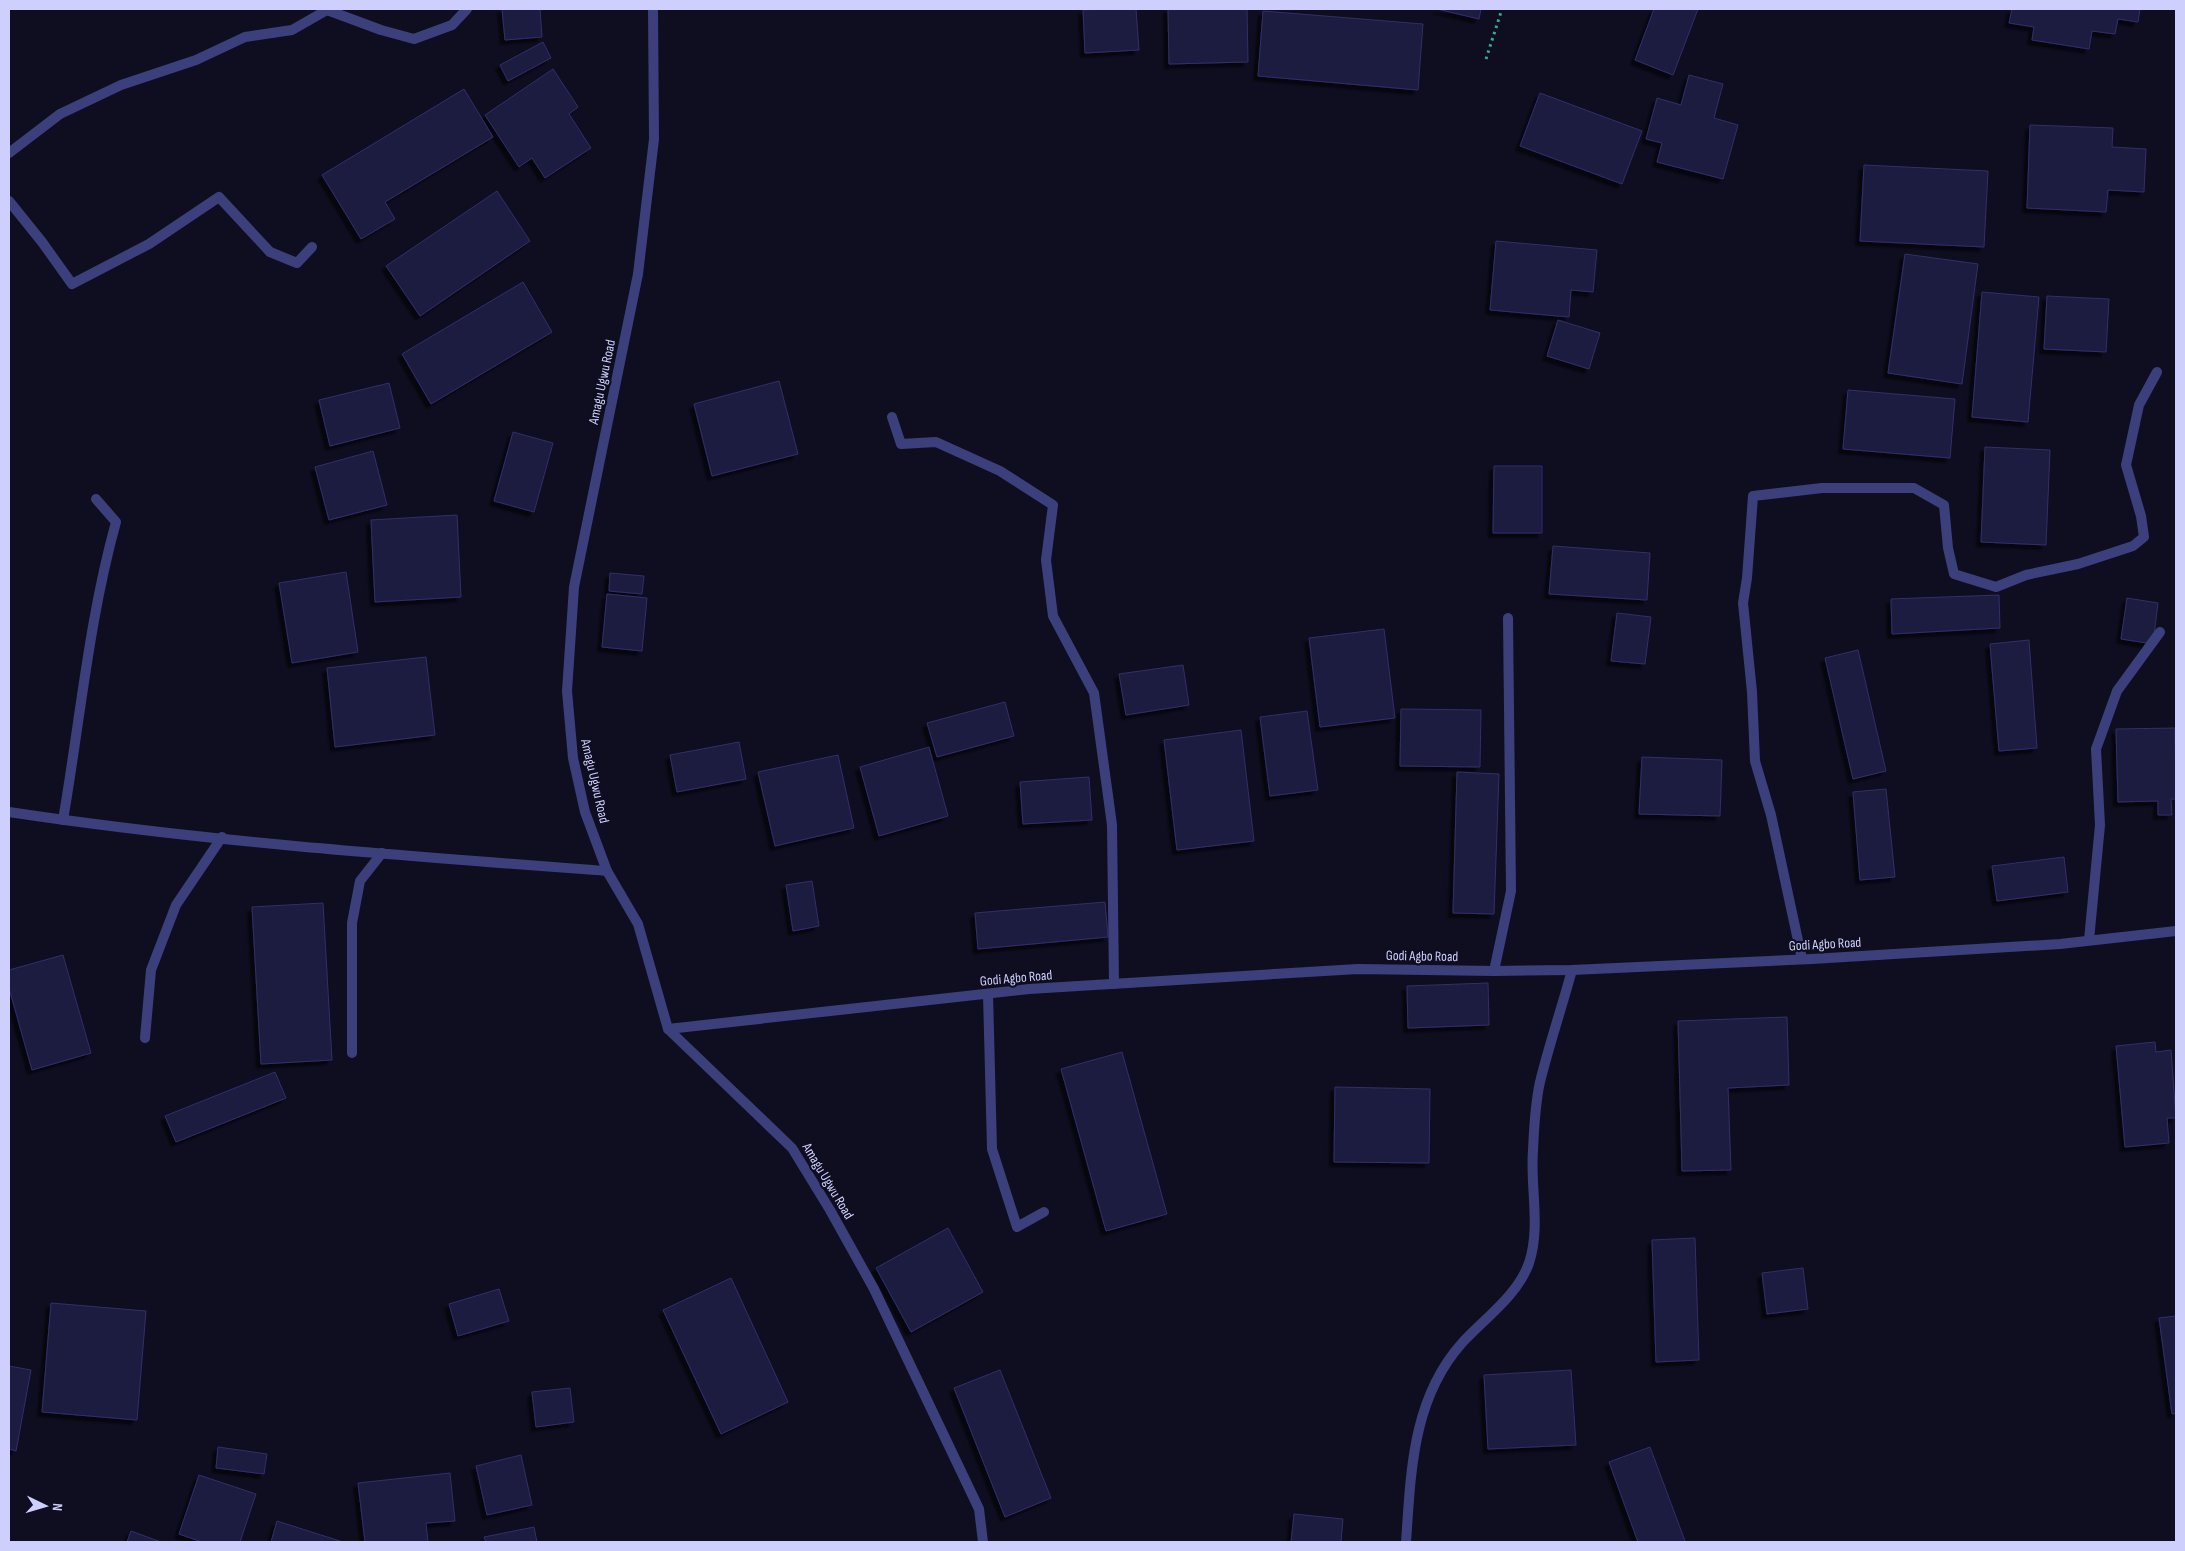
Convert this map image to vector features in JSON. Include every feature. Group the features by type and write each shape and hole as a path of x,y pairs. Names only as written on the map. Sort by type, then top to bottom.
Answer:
{"street":[{"path":"9,153 60,114 121,85 196,60 245,37 292,30 327,10 381,30 414,38 452,25 466,9"},
{"name":"Amagu Ugwu Road","path":"653,9 654,139 638,274 574,586 566,691 573,758 585,812 607,871 638,924 668,1028 792,1148 830,1210 874,1288 979,1509 983,1542"},
{"path":"9,201 72,284 149,244 219,196 270,252 297,263 312,248"},
{"path":"1802,959 1771,815 1755,761 1752,692 1743,603 1754,496 1822,488 1914,488 1944,504 1948,548 1954,574 1996,587 2026,575 2078,564 2132,546 2144,537 2126,465 2139,405 2157,372"},
{"path":"892,417 901,444 936,442 1000,471 1053,506 1046,560 1053,616 1094,693 1112,825 1114,984"},
{"path":"64,820 86,672 110,544 116,522 96,498"},
{"path":"1494,971 1511,891 1508,618"},
{"path":"2089,940 2100,825 2096,749 2117,691 2160,632"},
{"path":"9,812 64,820 382,853 607,871"},
{"path":"145,1038 151,970 158,951 176,905 222,837"},
{"path":"352,1053 352,923 360,881 382,853"},
{"name":"Godi Agbo Road","path":"668,1028 988,994 1114,984 1358,969 1572,970 1802,959 2060,944 2176,931"},
{"path":"1406,1542 1415,1446 1420,1419 1432,1390 1445,1364 1521,1280 1530,1262 1535,1217 1532,1152 1540,1084 1572,970"},
{"path":"988,994 992,1149 1017,1227 1044,1212"}],"path":[{"path":"1486,59 1502,9"}],"building":[{"path":"502,9 540,9 542,37 505,40"},
{"path":"1136,9 1139,50 1085,53 1083,10"},
{"path":"1168,9 1247,9 1248,62 1169,64"},
{"path":"1437,9 1481,9 1479,19"},
{"path":"1654,9 1698,9 1673,75 1635,60"},
{"path":"2012,9 2140,9 2138,22 2118,19 2115,34 2092,31 2089,49 2032,40 2034,27 2009,23"},
{"path":"1263,11 1423,24 1418,90 1258,76"},
{"path":"543,42 551,58 508,81 500,65"},
{"path":"553,69 578,107 569,114 591,148 545,178 532,158 519,167 485,115"},
{"path":"1689,75 1723,84 1714,118 1738,125 1723,179 1657,162 1662,143 1646,139 1657,98 1681,105"},
{"path":"464,89 493,137 385,202 395,219 361,239 322,175"},
{"path":"1540,93 1642,131 1622,184 1520,146"},
{"path":"2030,125 2113,128 2112,147 2146,149 2144,192 2108,190 2106,212 2027,208"},
{"path":"1864,165 1988,171 1984,247 1860,241"},
{"path":"497,191 530,241 420,316 386,266"},
{"path":"1496,241 1597,250 1593,292 1571,290 1569,317 1490,310"},
{"path":"1905,254 1978,264 1962,384 1888,373"},
{"path":"523,282 552,332 431,404 402,354"},
{"path":"1982,292 2039,297 2028,422 1972,417"},
{"path":"2047,296 2109,299 2106,352 2044,349"},
{"path":"1558,320 1600,333 1589,369 1547,356"},
{"path":"779,381 798,454 712,476 694,404"},
{"path":"389,383 400,428 330,446 319,400"},
{"path":"1848,390 1955,399 1950,458 1843,449"},
{"path":"513,432 553,443 534,512 494,501"},
{"path":"1985,447 2050,450 2046,545 1981,542"},
{"path":"373,451 387,505 329,520 315,467"},
{"path":"1494,466 1542,466 1542,533 1493,533"},
{"path":"457,515 461,597 375,602 371,520"},
{"path":"1553,546 1650,553 1647,600 1549,594"},
{"path":"346,572 358,652 292,663 279,583"},
{"path":"610,573 644,576 642,594 609,591"},
{"path":"607,594 647,598 642,651 602,647"},
{"path":"1999,595 2000,628 1892,634 1891,599"},
{"path":"2127,598 2158,603 2153,644 2121,639"},
{"path":"1617,613 1651,617 1645,664 1611,661"},
{"path":"1384,629 1395,718 1320,727 1309,638"},
{"path":"2029,640 2037,748 1999,751 1990,644"},
{"path":"1858,650 1886,771 1853,779 1825,658"},
{"path":"426,657 435,735 335,747 327,668"},
{"path":"1183,665 1189,705 1126,715 1119,674"},
{"path":"1005,702 1014,736 937,757 927,723"},
{"path":"1401,709 1481,710 1480,767 1400,766"},
{"path":"1307,711 1318,790 1270,796 1260,717"},
{"path":"2175,728 2176,799 2171,799 2172,815 2158,815 2158,801 2118,802 2116,729"},
{"path":"1241,730 1254,841 1177,850 1164,740"},
{"path":"739,742 746,779 677,792 670,755"},
{"path":"929,747 948,816 879,836 860,767"},
{"path":"838,755 854,828 775,846 758,772"},
{"path":"1642,757 1722,760 1720,816 1639,814"},
{"path":"1457,772 1499,774 1494,914 1453,913"},
{"path":"1089,777 1092,820 1023,824 1020,782"},
{"path":"1886,789 1895,877 1860,880 1853,792"},
{"path":"2064,857 2068,892 1997,901 1992,866"},
{"path":"812,881 819,926 793,931 786,885"},
{"path":"1105,902 1108,937 978,949 975,913"},
{"path":"323,903 332,1060 261,1064 252,907"},
{"path":"63,955 91,1053 32,1070 9,988 9,970"},
{"path":"1488,983 1489,1025 1408,1028 1407,986"},
{"path":"1787,1017 1789,1085 1728,1088 1731,1170 1682,1171 1678,1021"},
{"path":"2155,1042 2156,1052 2171,1050 2176,1118 2167,1118 2169,1143 2125,1147 2116,1046"},
{"path":"1122,1052 1167,1214 1106,1231 1061,1069"},
{"path":"275,1072 286,1098 176,1142 165,1116"},
{"path":"1335,1087 1430,1089 1429,1163 1334,1162"},
{"path":"948,1228 983,1292 911,1332 876,1268"},
{"path":"1695,1238 1699,1360 1656,1362 1652,1240"},
{"path":"1803,1268 1808,1309 1767,1314 1762,1273"},
{"path":"731,1278 788,1402 721,1434 663,1310"},
{"path":"499,1289 509,1321 458,1336 449,1304"},
{"path":"51,1303 146,1311 137,1420 42,1412"},
{"path":"2176,1316 2176,1413 2172,1414 2159,1318"},
{"path":"9,1366 31,1370 16,1451 9,1449"},
{"path":"1000,1370 1051,1498 1005,1517 954,1388"},
{"path":"1571,1370 1576,1445 1488,1449 1484,1375"},
{"path":"570,1388 574,1422 536,1427 532,1392"},
{"path":"218,1447 267,1454 264,1474 216,1468"},
{"path":"1650,1447 1685,1541 1683,1542 1638,1542 1609,1462"},
{"path":"521,1455 532,1505 487,1515 476,1466"},
{"path":"450,1473 455,1521 426,1523 428,1542 365,1542 358,1483"},
{"path":"199,1475 256,1494 240,1542 202,1542 179,1534"},
{"path":"1294,1514 1343,1519 1341,1542 1291,1542"},
{"path":"277,1521 343,1542 271,1542"},
{"path":"534,1527 537,1542 486,1542 484,1537"},
{"path":"131,1531 161,1542 127,1542"}]}
